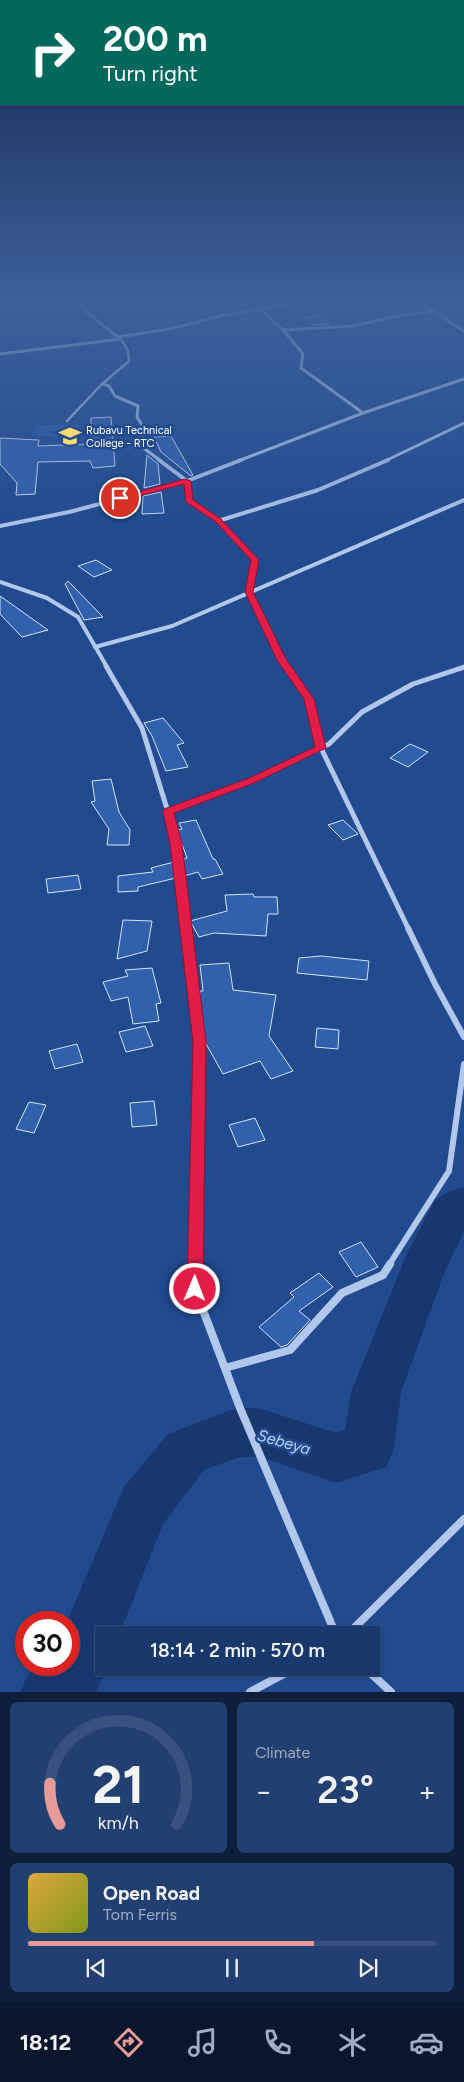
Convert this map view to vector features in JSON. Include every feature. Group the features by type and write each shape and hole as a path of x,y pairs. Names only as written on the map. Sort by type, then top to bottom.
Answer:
{"street":[{"path":"315,378 363,413"},
{"path":"0,526 69,512 187,481 363,413 464,379"},
{"path":"103,384 110,386 115,396 138,406 137,417 142,425 142,447 187,481 189,501 218,521 255,560 249,592 282,660 309,699 321,748 390,892 464,1037"},
{"path":"218,521 318,490 388,460 464,423"},
{"path":"96,647 172,626 464,500"},
{"path":"0,582 26,589 66,608 78,617 142,728 168,812 177,854 200,1042 195,1289 240,1408 332,1626"},
{"path":"168,812 251,781 321,748 329,744 362,712 413,684 464,667"},
{"path":"225,1368 290,1350 342,1294 383,1275 449,1171 464,1064"},
{"path":"356,1626 464,1518"},
{"path":"250,1692 280,1676"},
{"path":"374,1676 391,1692"}],"lane":[{"path":"66,421 110,378"}],"shaded area":[{"path":"35,425 79,425 76,436 31,436"}],"building":[{"path":"111,417 115,466 93,468 90,461 38,462 35,494 16,495 17,483 0,464 0,438 39,440 38,446 91,444 91,418"},
{"path":"171,436 193,475 191,476 161,452 154,437"},
{"path":"147,455 158,464 160,484 144,488"},
{"path":"161,492 164,513 142,514 143,496"},
{"path":"96,560 112,570 94,577 78,566"},
{"path":"68,581 103,617 84,620 65,584"},
{"path":"0,596 48,630 22,637 0,614"},
{"path":"163,718 184,743 177,745 188,767 166,771 152,736 144,723"},
{"path":"410,744 428,752 408,767 390,758"},
{"path":"111,779 119,812 130,830 129,845 107,845 109,829 91,802 95,801 92,781"},
{"path":"196,820 213,859 215,859 223,874 202,879 198,872 184,876 182,860 187,858 177,830 182,829 179,823"},
{"path":"343,820 358,834 343,840 328,825"},
{"path":"174,862 176,878 138,887 138,891 118,892 118,876 153,872 151,868"},
{"path":"78,875 81,889 48,893 46,879"},
{"path":"253,894 254,897 277,897 278,914 268,914 266,936 214,933 199,937 190,921 227,911 225,895"},
{"path":"123,920 152,921 147,951 117,959"},
{"path":"321,956 369,961 367,980 297,973 299,958"},
{"path":"229,963 233,990 276,995 269,1036 293,1071 271,1079 260,1061 223,1074 205,1042 200,1000 200,991 203,991 200,965"},
{"path":"152,968 161,1003 156,1004 159,1021 133,1024 128,997 111,1001 103,982 128,976 125,970"},
{"path":"145,1026 153,1046 126,1052 119,1032"},
{"path":"317,1028 339,1030 338,1049 315,1047"},
{"path":"77,1044 83,1062 55,1069 49,1051"},
{"path":"154,1101 157,1125 132,1127 130,1103"},
{"path":"29,1102 46,1105 34,1133 16,1129"},
{"path":"255,1118 265,1140 238,1147 229,1125"},
{"path":"361,1242 378,1267 356,1277 339,1252"},
{"path":"319,1273 333,1287 299,1311 310,1320 287,1345 281,1347 259,1327 294,1297 290,1293"}],"waterway":[{"name":"Sebeya","path":"50,1692 73,1677 143,1506 186,1452 237,1433 258,1432 336,1458 368,1449 376,1392 422,1270 451,1213 464,1205"}],"place":[{"name":"Rubavu Technical College - RTC","path":"70,436"}],"route":[{"path":"120,498 187,481 189,501 218,521 255,560 249,592 282,660 309,699 321,748 251,781 168,812 176,844 200,1042 195,1289"}]}
